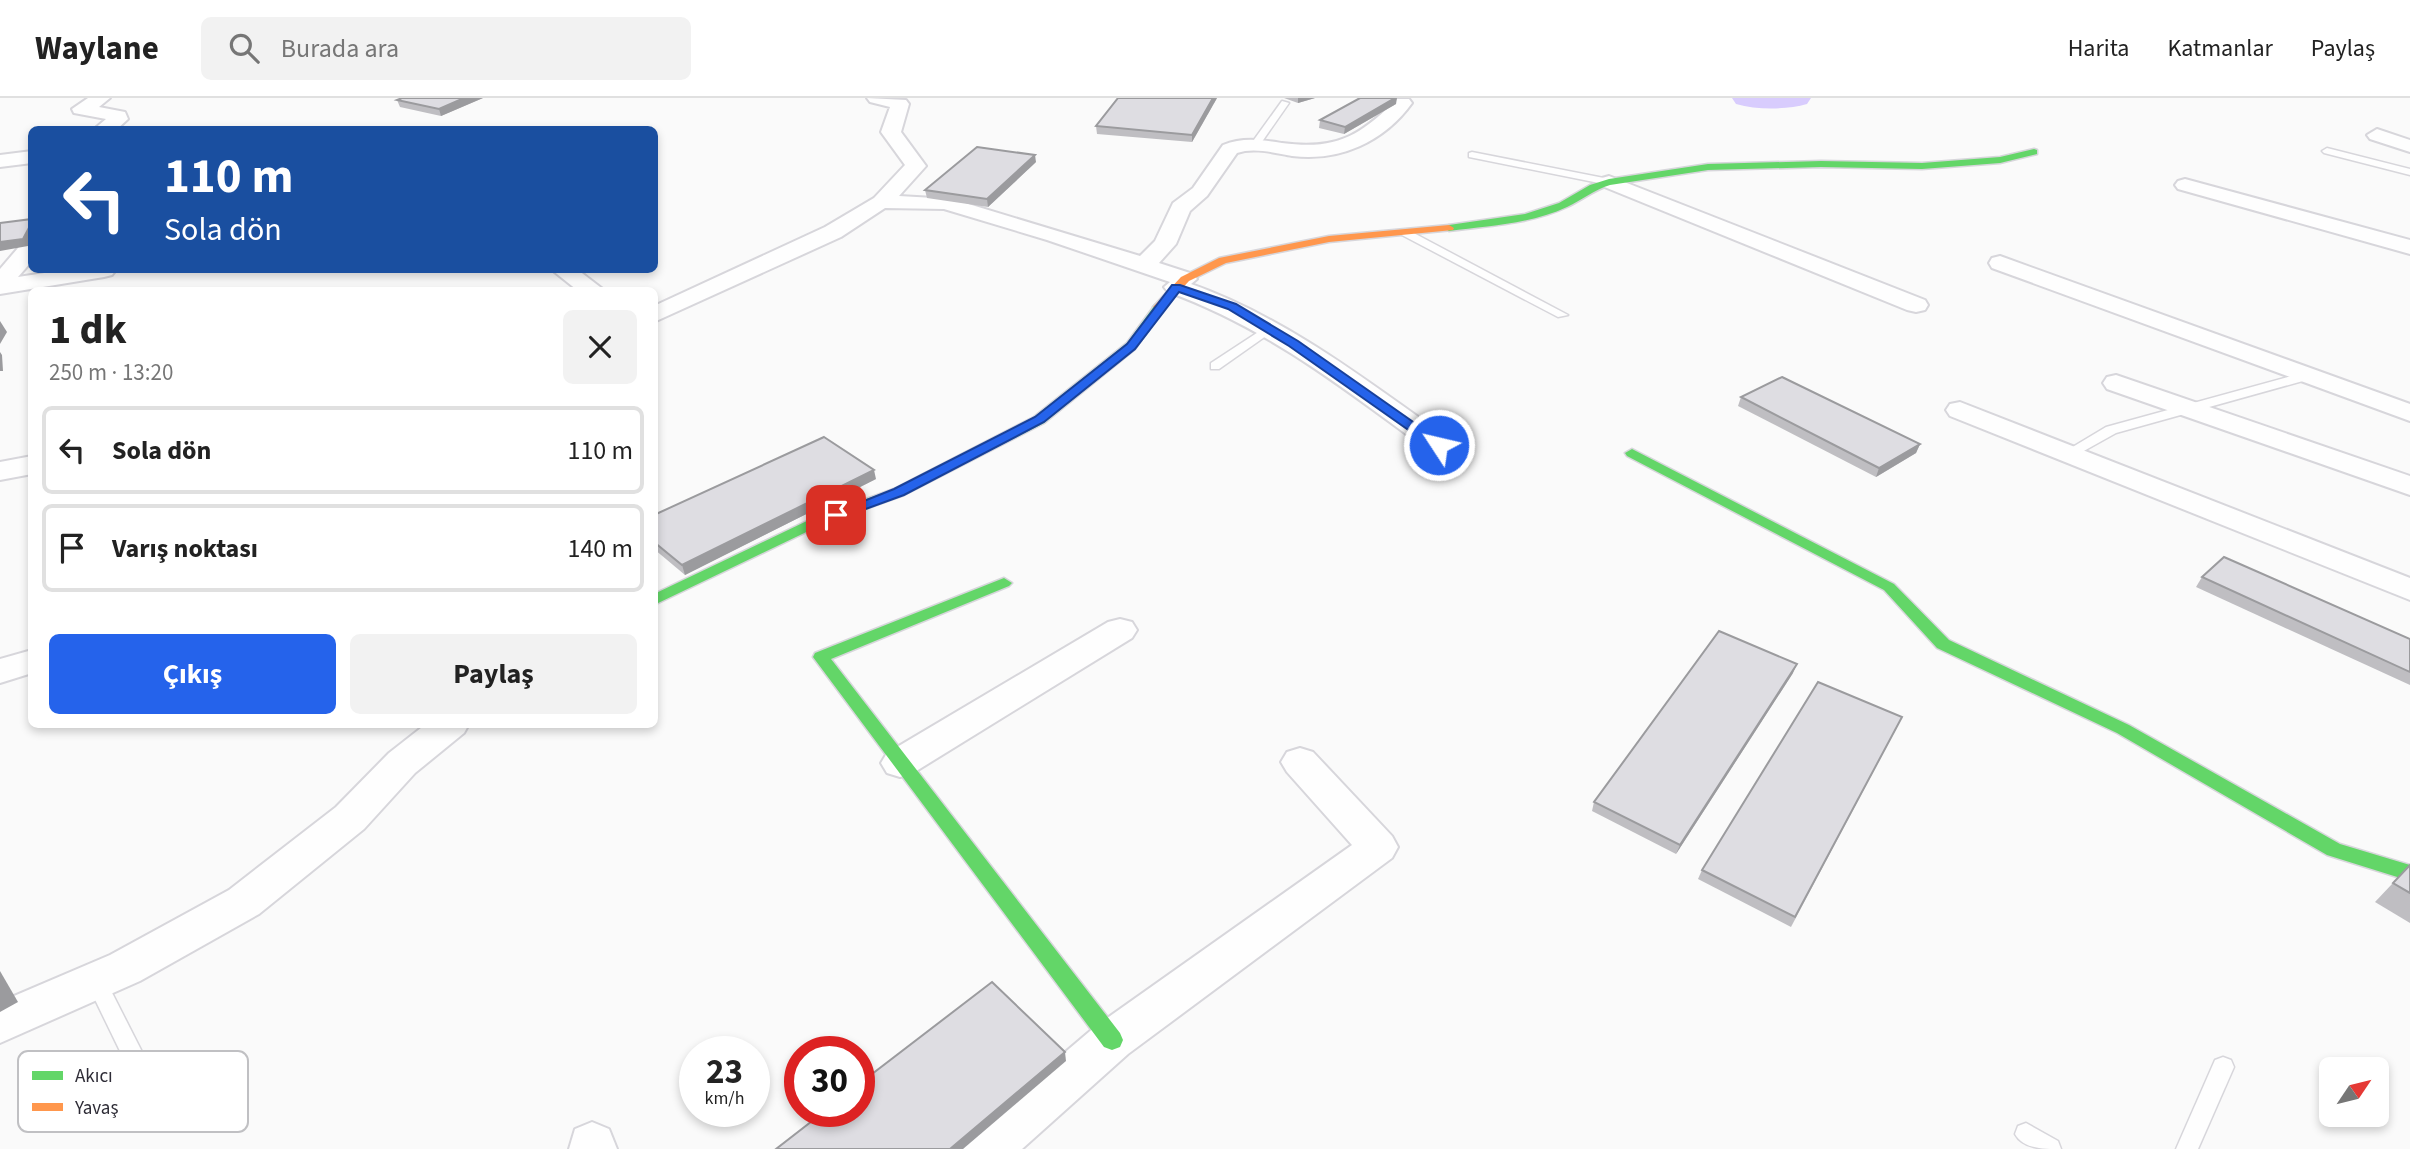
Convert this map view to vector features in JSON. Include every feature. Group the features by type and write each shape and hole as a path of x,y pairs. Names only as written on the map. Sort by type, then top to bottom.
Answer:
{"street":[{"path":"101,98 81,109 118,116 119,119 108,126"},
{"path":"876,98 900,104 923,98"},
{"path":"1144,265 1165,244 1181,208 1199,192 1230,149 1256,145 1305,153 1337,150 1357,141 1391,116 1403,103"},
{"path":"658,313 833,232 881,202 916,166 891,132 900,104"},
{"path":"2377,135 2410,146"},
{"path":"658,598 816,522 899,492 1039,419 1131,346 1181,283 1223,260 1329,239 1474,226 1527,217 1563,205 1609,181 1708,167 1821,164 1922,166 2000,160 2034,152"},
{"path":"0,161 28,158"},
{"path":"1609,181 1916,305"},
{"path":"2185,185 2410,247"},
{"path":"881,202 945,203 1055,235 1144,265 1232,307 1269,329 1439,445"},
{"path":"0,285 28,251"},
{"path":"2000,263 2410,413"},
{"path":"0,285 83,273"},
{"path":"568,273 588,287"},
{"path":"2116,383 2410,486"},
{"path":"1960,410 2410,590"},
{"path":"1632,453 1889,587 1942,643 2123,729 2334,850 2410,873"},
{"path":"1004,583 821,657 1112,1040"},
{"path":"900,763 1120,631"},
{"path":"0,671 28,661"},
{"path":"0,1023 125,968 244,901 350,818 402,763 445,728"},
{"path":"987,1149 1112,1040 1378,847 1300,762"}],"lane":[{"path":"1256,145 1285,103"},
{"path":"2327,150 2410,172"},
{"path":"1472,155 1609,181"},
{"path":"1404,232 1562,315"},
{"path":"1214,366 1269,329"},
{"path":"2068,454 2111,430 2306,376"},
{"path":"96,981 131,1051"},
{"path":"2187,1149 2222,1067"},
{"path":"2026,1134 2050,1149"}],"building":[{"path":"464,98 439,109 397,100"},
{"path":"1118,98 1213,98 1192,135 1096,126"},
{"path":"1360,98 1395,98 1345,127 1320,120"},
{"path":"977,147 1035,155 987,199 925,190"},
{"path":"28,220 28,230 23,239 0,242 0,223"},
{"path":"1782,377 1920,444 1879,468 1741,397"},
{"path":"824,437 874,470 682,565 658,545 658,513"},
{"path":"2224,557 2410,639 2410,672 2202,577"},
{"path":"1719,631 1797,664 1680,845 1594,802"},
{"path":"1818,682 1902,717 1795,917 1702,870"},
{"path":"2410,865 2410,893 2393,883"},
{"path":"992,982 1065,1052 950,1149 776,1149 804,1127 875,1127 875,1072"}],"waterway":[{"path":"1747,98 1796,98"}],"traffic: fast":[{"path":"1449,228 1527,217 1563,205 1593,187 1609,182 1708,167 1821,164 1922,166 2000,160 2034,152"},
{"path":"658,598 816,522 899,492 1039,420 1131,346 1159,307"},
{"path":"1632,453 1889,587 1943,644 2123,729 2334,850 2410,873"},
{"path":"1004,583 821,657 1112,1040"}],"traffic: slow":[{"path":"1159,307 1185,279 1223,260 1329,239 1449,228"}],"route":[{"path":"836,515 899,492 1039,419 1131,346 1176,287 1232,307 1293,344 1439,445"}]}
